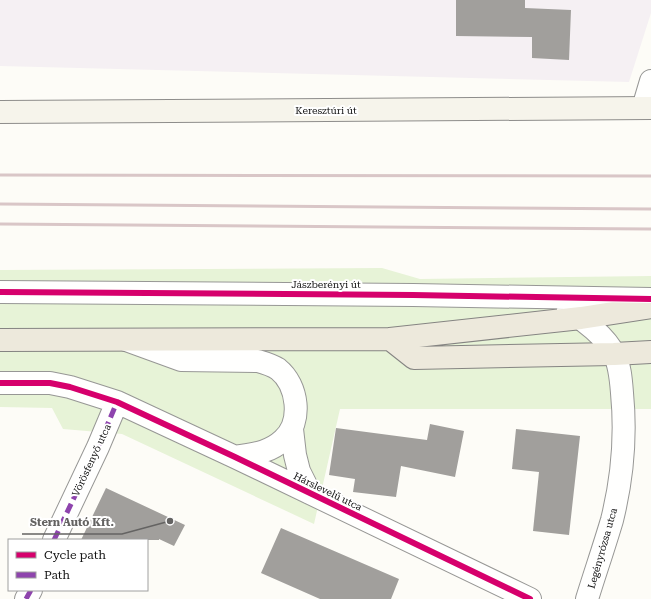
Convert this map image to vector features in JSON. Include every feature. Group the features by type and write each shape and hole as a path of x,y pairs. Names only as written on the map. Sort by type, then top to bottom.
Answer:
{"main road":[{"name":"Keresztúri út","path":"0,112 647,108"},
{"path":"0,340 390,339 581,318 651,307"},
{"path":"390,339 414,358 651,352"}],"street":[{"path":"647,108 651,81"},
{"name":"Jászberényi út","path":"0,292 413,295 651,299"},
{"name":"Jászberényi út","path":"548,298 581,318 603,339 614,354"},
{"path":"123,339 181,360 258,361 270,364 279,370 292,391 296,403 296,418 292,429 284,440 263,452 235,457"},
{"name":"Legényrózsa utca","path":"587,599 612,519 619,480 624,409 621,378 614,354"},
{"path":"0,383 50,383 70,387 117,402"},
{"name":"Hárslevelű utca","path":"117,402 530,599"},
{"name":"Vörösfenyő utca","path":"54,539 98,447 117,402"},
{"path":"292,429 295,455 299,471 310,493"}],"shaded area":[{"path":"0,0 651,0 651,13 629,82 0,66"}],"green space":[{"path":"382,268 420,279 651,276 651,409 340,409 314,524 122,434 63,429 52,408 0,407 0,270"}],"building":[{"path":"456,0 525,0 525,8 571,10 569,60 532,58 532,37 456,36"},
{"path":"430,424 464,431 455,477 401,466 396,497 353,492 355,479 329,475 336,428 427,440"},
{"path":"516,429 580,436 569,535 533,531 539,472 512,469"},
{"path":"106,488 185,525 174,546 159,539 81,539"},
{"path":"281,528 399,579 391,599 320,599 261,573"}],"railway":[{"path":"0,175 651,176"},
{"path":"0,204 651,209"},
{"path":"0,224 651,229"}],"marked path":[{"path":"54,539 98,447 117,402"},
{"path":"26,599 30,591"}],"cycle path":[{"path":"0,292 413,295 651,299"},
{"path":"0,383 50,383 70,387 117,402 530,599"}],"place":[{"name":"Stern Autó Kft.","path":"170,521"}]}
